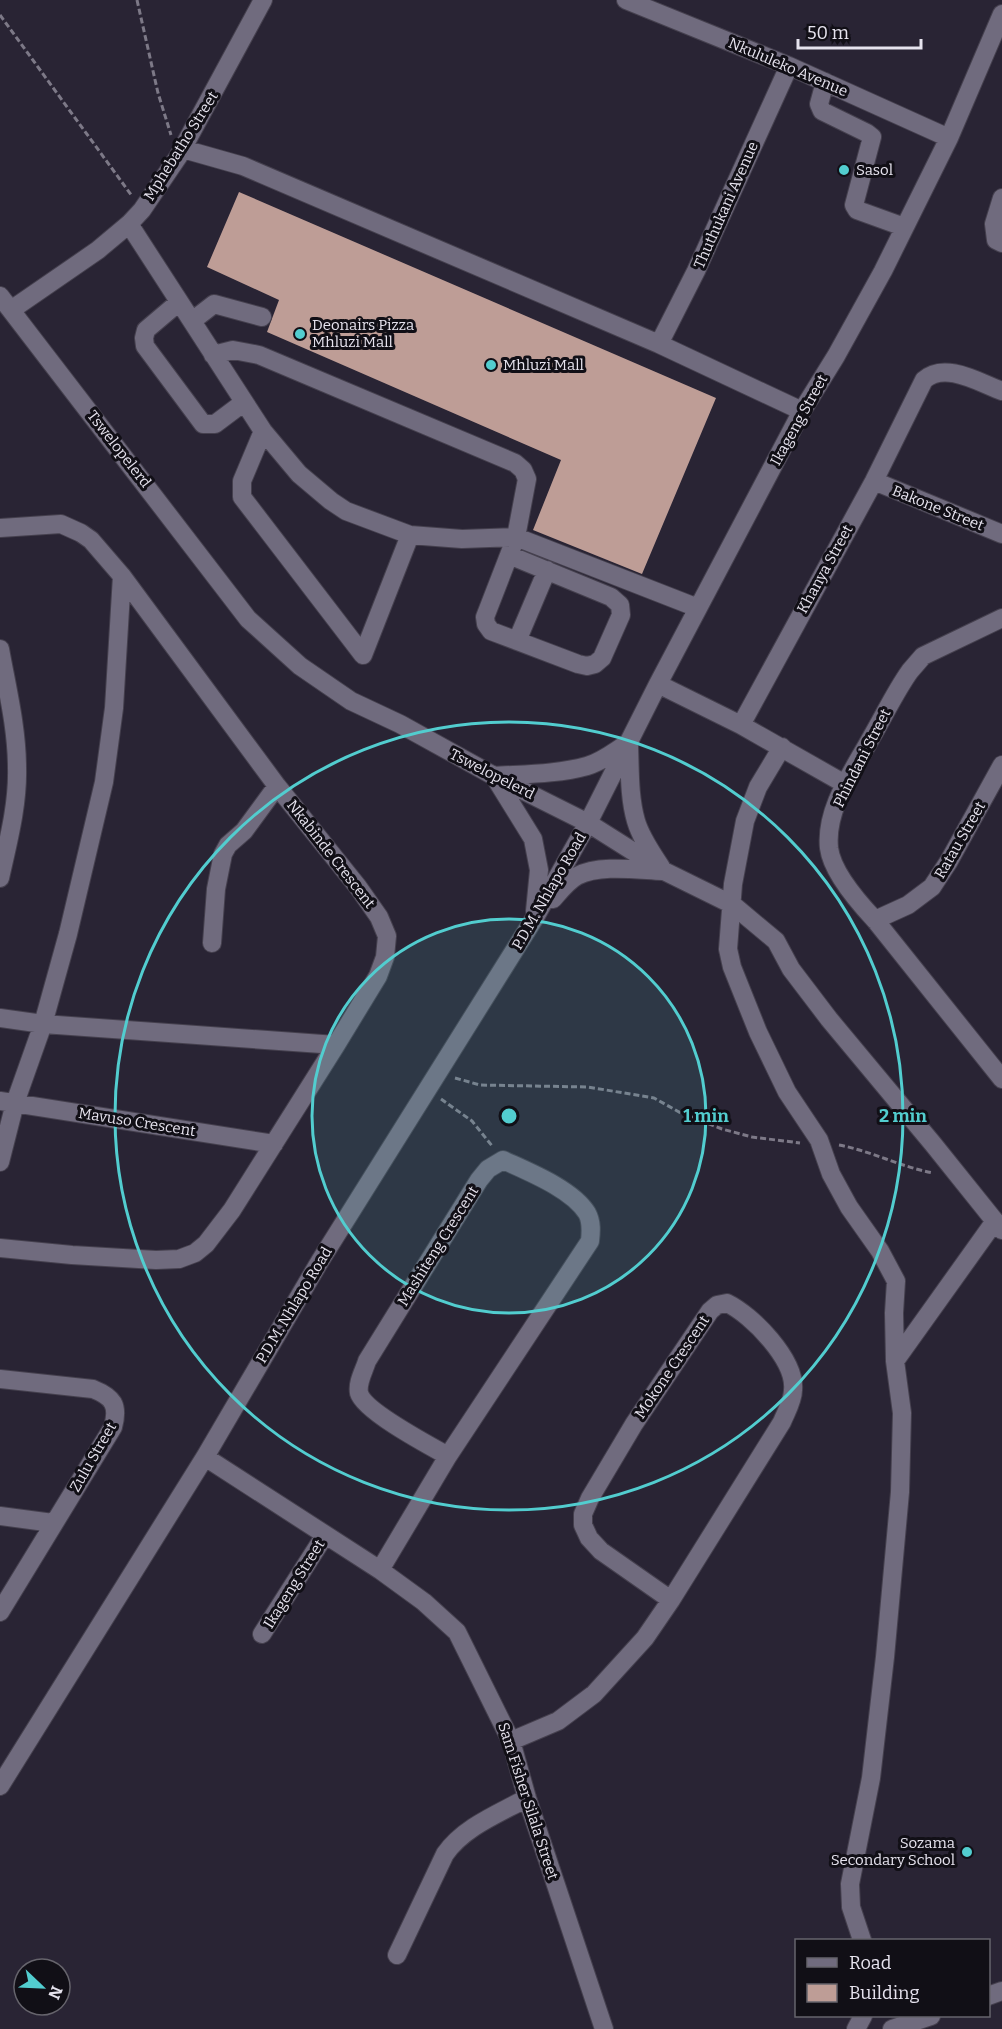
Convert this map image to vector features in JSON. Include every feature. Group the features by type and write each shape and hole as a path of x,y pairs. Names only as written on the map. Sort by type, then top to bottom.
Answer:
{"street":[{"name":"Mphebatho Street","path":"11,310 98,250 142,210 180,153 264,0"},
{"name":"Nkululeko Avenue","path":"626,0 789,66 949,138"},
{"name":"Ikageng Street","path":"588,823 658,684 802,411 836,356 883,271 949,138 1002,14"},
{"name":"Thuthukani Avenue","path":"659,344 696,271 789,66"},
{"path":"825,82 819,104 822,111 872,137 854,205 857,210 904,227"},
{"path":"180,153 243,166 659,344 802,411"},
{"path":"1002,198 993,229 996,240 1002,243"},
{"path":"129,224 263,431 299,474 331,501 354,514 410,535 462,539 516,537 698,608"},
{"name":"Tswelopelerd","path":"0,296 248,619 300,666 351,701 400,724 494,776 588,823 664,871 733,905 776,941 791,969 829,1020 957,1173 998,1226"},
{"path":"179,302 146,330 144,346 203,424 215,424 243,403"},
{"path":"192,321 214,304 262,317"},
{"path":"213,355 233,350 259,355 515,463 523,470 527,479 516,537 509,555 485,617 486,624 491,631 578,664 587,666 595,664 602,658 621,615 620,605 611,597 509,555"},
{"name":"Khanya Street","path":"741,725 874,482 920,386 928,376 946,372 1002,391"},
{"path":"263,431 242,481 242,497 363,655 410,535"},
{"name":"Bakone Street","path":"874,482 1002,534"},
{"name":"Nkabinde Crescent","path":"0,528 61,524 91,540 122,576 277,786 358,887 379,917 387,936 385,957 378,976 274,1144 206,1244 187,1257 156,1260 0,1248"},
{"path":"518,641 547,570"},
{"path":"0,1162 7,1102 43,1024 104,782 115,696 122,576"},
{"name":"Phindani Street","path":"1002,618 923,657 900,685 845,784 832,818 829,835 829,850 834,864 857,901 875,920 1002,1080"},
{"path":"0,649 16,745 17,770 12,821 0,878"},
{"path":"658,684 741,725 845,784"},
{"path":"534,919 539,870 534,839 494,776 588,766 629,742"},
{"path":"629,742 630,782 636,821 643,838 664,871"},
{"path":"782,747 758,787 745,821 734,884 728,948 732,967 758,1032 787,1092 819,1140 831,1174 849,1207 880,1251 896,1281 895,1361 902,1413 900,1492 885,1658 871,1778 850,1884 851,1908 861,1939"},
{"name":"Ratau Street","path":"875,920 908,905 932,887 1002,765"},
{"path":"212,943 216,889 224,854 228,845 244,831 277,786"},
{"name":"P.D.M. Nhlapo Road","path":"0,1786 205,1457 320,1262 534,919 588,823"},
{"path":"534,919 577,876 603,869 664,871"},
{"path":"0,1018 43,1024 336,1045"},
{"name":"Mavuso Crescent","path":"7,1102 274,1144"},
{"path":"380,1570 448,1456 590,1241 591,1226 588,1214 574,1199 543,1179 503,1160"},
{"name":"Mashiteng Crescent","path":"448,1456 394,1424 367,1404 359,1394 359,1382 367,1361 478,1180 488,1169 503,1160"},
{"path":"895,1361 998,1226"},
{"name":"Mokone Crescent","path":"511,1741 558,1721 594,1694 645,1638 671,1600 782,1422 793,1392 793,1379 787,1360 752,1321 736,1307 727,1303 717,1305 710,1311 633,1424 583,1514 583,1525 589,1538 601,1551 671,1600"},
{"name":"Zulu Street","path":"0,1379 93,1389 105,1394 113,1403 117,1414 113,1427 0,1612"},
{"name":"Sam Fisher Silala Street","path":"205,1457 380,1570 424,1602 457,1632 511,1741 527,1798 604,2029"},
{"path":"0,1516 53,1523"},
{"name":"Ikageng Street","path":"262,1634 325,1535"},
{"path":"397,1955 452,1843 467,1831 527,1798"},
{"path":"892,2029 928,2017"}],"path":[{"path":"137,0 158,93 180,153"},
{"path":"0,15 142,210"},
{"path":"434,1081 480,1085 588,1086 654,1098 679,1112 722,1129 752,1137 792,1143 819,1140 858,1148 885,1160 924,1171 957,1173"},
{"path":"434,1081 472,1121 503,1160"}],"building":[{"name":"Mhluzi Mall","path":"239,192 716,398 642,574 533,530 561,460 267,332 279,300 207,267"}],"place":[{"name":"Sasol","path":"844,170"},
{"name":"Deonairs Pizza Mhluzi Mall","path":"300,334"},
{"name":"Mhluzi Mall","path":"491,365"},
{"name":"Sozama Secondary School","path":"967,1852"}]}
